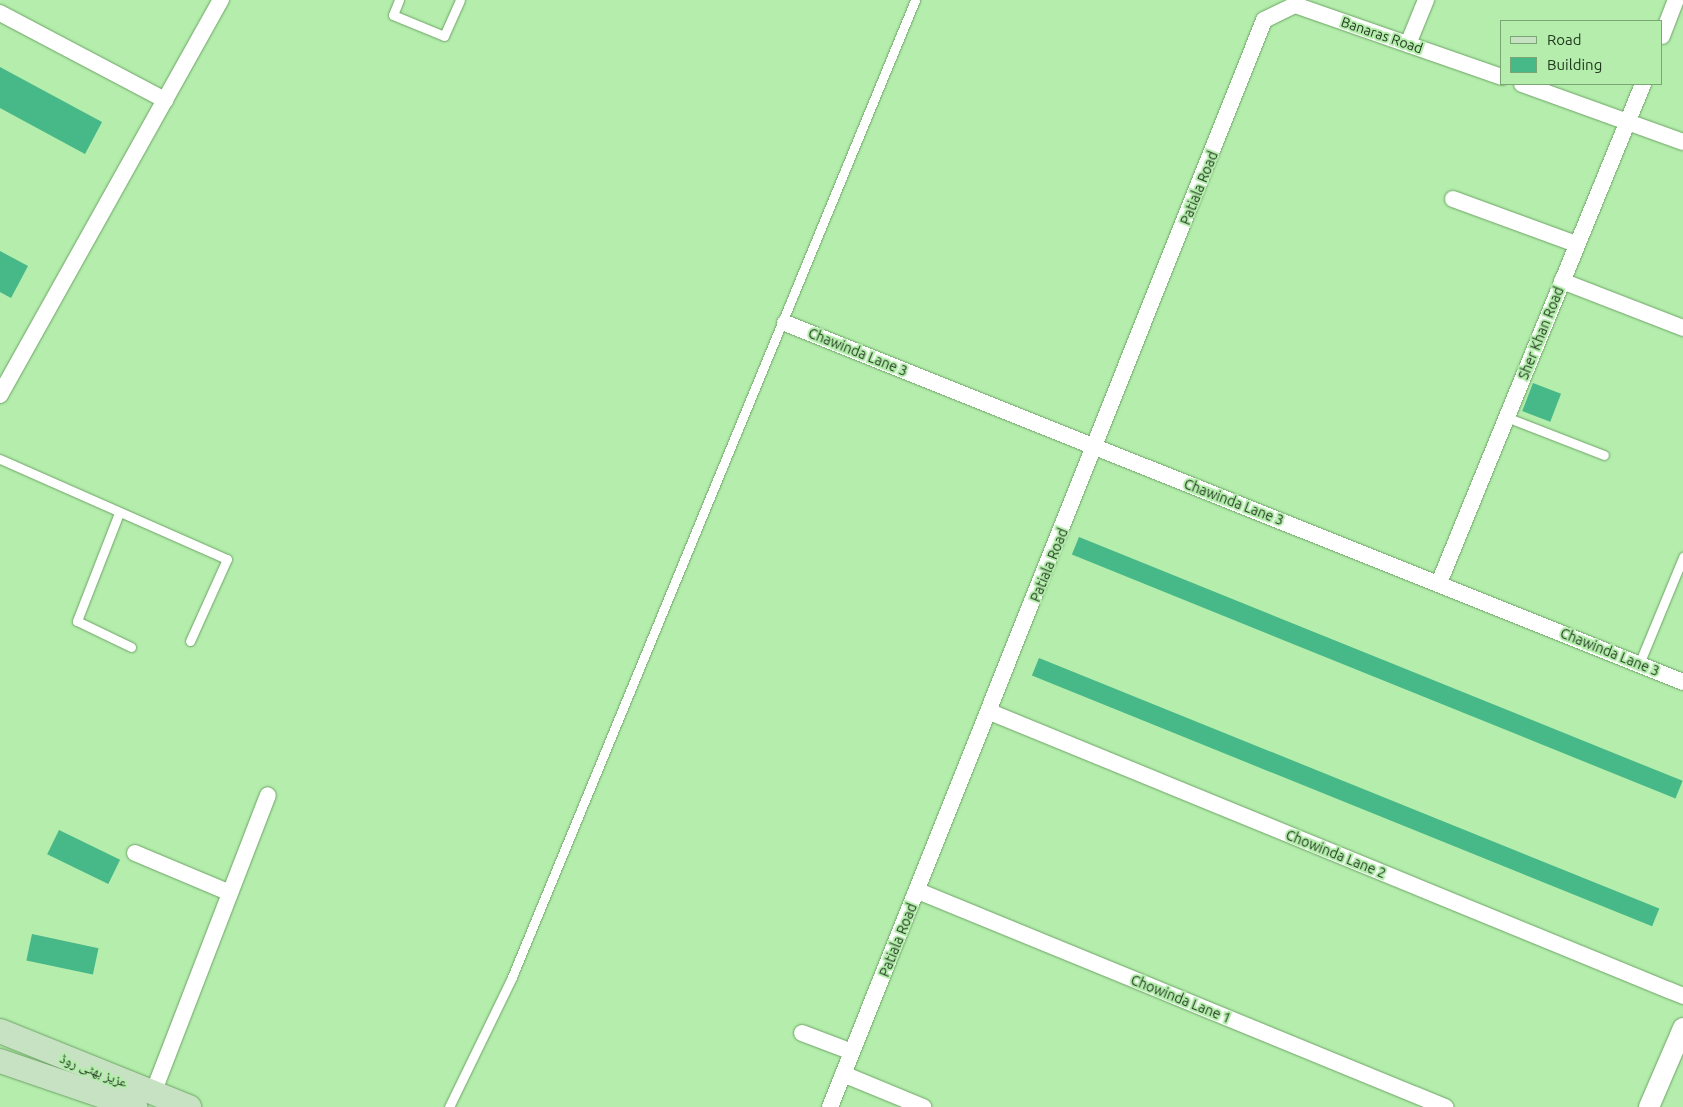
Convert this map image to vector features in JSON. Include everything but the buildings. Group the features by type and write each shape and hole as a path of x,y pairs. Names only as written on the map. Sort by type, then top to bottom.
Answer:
{"main road":[{"name":"عزیز بھٹی روڈ","path":"0,1031 144,1100"},
{"name":"عزیز بھٹی روڈ","path":"0,1061 144,1100 188,1107"}],"street":[{"path":"0,396 221,0"},
{"path":"1408,44 1426,0"},
{"path":"1663,33 1676,0"},
{"name":"Banaras Road","path":"1264,20 1284,3 1295,5 1500,75"},
{"path":"0,13 165,100"},
{"name":"Patiala Road","path":"830,1107 1096,448 1264,20"},
{"path":"1525,85 1683,142"},
{"name":"Sher Khan Road","path":"1439,583 1643,85"},
{"path":"1453,199 1576,244"},
{"path":"1562,281 1683,328"},
{"name":"Chawinda Lane 3","path":"785,323 1683,682"},
{"name":"Chowinda Lane 2","path":"990,712 1683,996"},
{"path":"144,1100 230,893 268,795"},
{"path":"135,853 230,893"},
{"name":"Chowinda Lane 1","path":"918,891 1445,1107"},
{"path":"1649,1107 1683,1028"},
{"path":"802,1033 852,1052"},
{"path":"843,1074 923,1107"}],"lane":[{"path":"399,0 393,15 444,36 460,0"},
{"path":"449,1107 512,978 785,323 915,0"},
{"path":"1506,417 1604,455"},
{"path":"0,459 227,559 190,642"},
{"path":"119,513 77,621 131,647"},
{"path":"1639,664 1683,557"}]}
